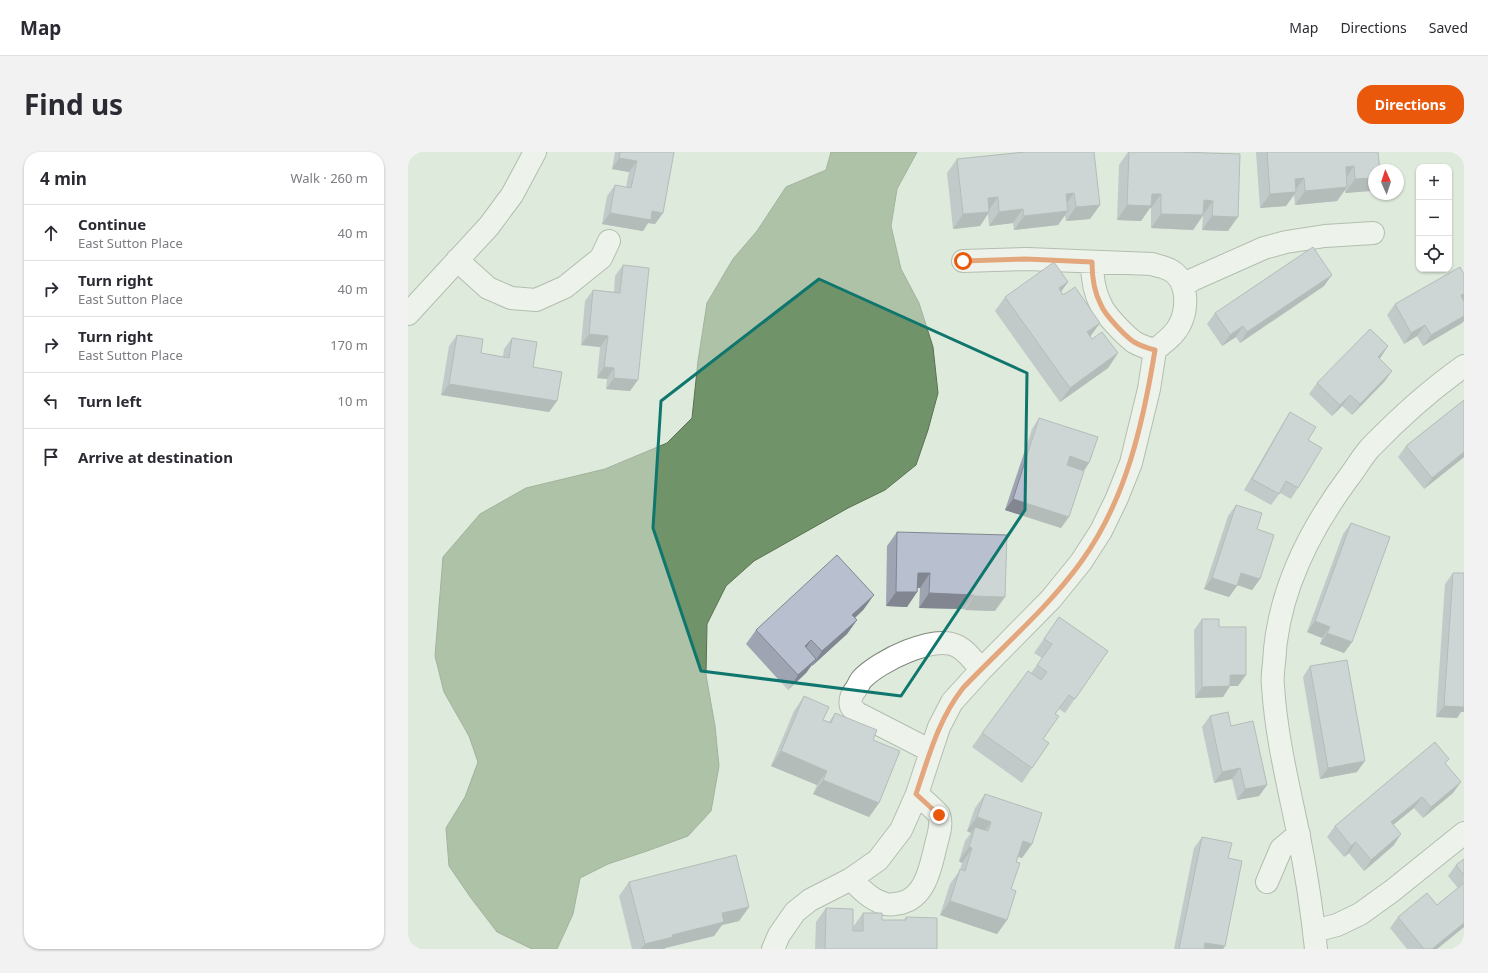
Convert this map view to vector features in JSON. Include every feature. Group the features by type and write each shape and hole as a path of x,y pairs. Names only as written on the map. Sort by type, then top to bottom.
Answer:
{"street":[{"path":"408,314 489,226 512,195 535,152"},
{"path":"1183,286 1192,280 1264,248 1286,242 1325,236 1373,233"},
{"path":"457,260 488,288 511,298 536,300 565,287 601,258 609,241"},
{"path":"773,949 779,935 795,912 810,900 851,879 878,860 901,830 916,794 939,727 952,702 981,670 1051,599 1081,562 1101,531 1117,498 1131,463 1147,396 1155,350 1179,327 1184,313 1185,298 1183,286 1178,276 1171,270 1152,264 1026,259 963,261"},
{"path":"1092,262 1092,278 1101,305 1110,318 1133,341 1155,350"},
{"path":"1464,366 1433,388 1370,449 1334,498 1309,540 1287,590 1277,627 1272,684 1285,768 1308,884 1315,940 1337,925 1360,914 1392,891 1464,832"},
{"path":"931,751 857,713 851,706 851,696 862,679 895,656 936,643 958,646 968,654 981,670"},
{"path":"851,879 869,895 883,903 892,905 910,899 923,887 930,871 940,824 939,815 916,794"},
{"path":"1267,882 1281,849 1298,834"}],"highlighted area":[{"path":"819,279 1027,373 1025,510 901,696 701,671 653,528 661,401"}],"shaded area":[{"path":"831,152 917,152 897,189 891,226 901,269 919,303 933,347 938,393 928,430 916,465 885,490 848,508 754,561 726,586 707,624 706,675 715,726 719,766 711,811 688,836 608,864 580,878 573,914 557,949 532,949 497,932 449,866 446,828 465,797 478,762 469,736 444,692 435,656 443,557 480,514 526,488 605,469 667,443 692,418 698,361 707,303 733,259 757,231 786,187 826,170"}],"building":[{"path":"620,152 674,152 663,213 652,211 651,220 610,213 615,185 631,188 637,161 619,158"},
{"path":"1025,152 1094,152 1100,205 1076,207 1074,193 1066,194 1068,211 1024,216 1023,209 999,212 998,197 988,198 989,212 963,214 957,159"},
{"path":"1129,152 1240,154 1238,217 1212,216 1213,201 1204,200 1203,215 1161,214 1161,194 1152,194 1151,206 1127,205"},
{"path":"1267,152 1378,152 1379,164 1368,164 1368,178 1355,179 1354,166 1346,167 1347,187 1305,191 1304,178 1295,179 1296,192 1270,194"},
{"path":"1313,247 1332,275 1247,332 1243,326 1230,335 1215,313"},
{"path":"1054,262 1068,282 1059,288 1063,295 1075,287 1100,323 1087,332 1092,339 1102,332 1118,353 1070,388 1005,297"},
{"path":"623,265 649,268 638,380 614,378 614,368 604,367 608,336 589,334 593,290 620,293"},
{"path":"1460,267 1464,274 1464,294 1461,295 1464,302 1464,316 1431,335 1425,325 1411,333 1395,304"},
{"path":"1370,329 1388,346 1378,357 1392,371 1360,404 1350,395 1340,405 1317,383"},
{"path":"457,335 483,339 481,353 509,358 512,338 537,342 533,367 562,372 557,401 449,384"},
{"path":"1464,400 1464,452 1432,478 1406,446"},
{"path":"1290,412 1316,427 1308,440 1322,448 1298,488 1286,481 1279,494 1252,479"},
{"path":"1039,418 1098,437 1089,463 1070,456 1067,465 1084,471 1069,517 1013,499"},
{"path":"1236,505 1262,513 1257,529 1274,535 1260,579 1241,573 1237,586 1212,578"},
{"path":"1351,523 1390,537 1352,642 1327,633 1330,627 1315,621"},
{"path":"897,532 1007,535 1005,597 929,593 930,573 918,573 917,592 896,592"},
{"path":"837,555 874,595 852,615 857,620 822,651 811,640 805,646 816,659 798,675 756,630"},
{"path":"1453,573 1464,573 1464,707 1444,706"},
{"path":"1059,617 1108,651 1075,699 1069,695 1055,714 1059,716 1043,739 1049,743 1032,768 982,733 1028,671 1041,680 1047,672 1037,665 1052,644 1044,639"},
{"path":"1202,619 1219,619 1219,627 1246,627 1246,675 1230,675 1230,686 1202,687"},
{"path":"1347,660 1365,761 1328,768 1310,666"},
{"path":"804,696 829,707 823,720 831,723 835,713 877,730 873,740 900,751 879,803 823,780 827,771 781,751"},
{"path":"1228,712 1231,726 1253,721 1267,785 1245,789 1240,768 1222,772 1210,716"},
{"path":"1435,742 1449,759 1445,763 1461,782 1431,807 1422,797 1391,822 1401,834 1371,860 1356,842 1351,846 1335,826"},
{"path":"985,794 1042,813 1032,844 1023,841 1016,862 1020,863 1011,889 1016,891 1007,920 950,901 960,869 965,871 972,848 969,847 975,827 988,831 991,822 977,817"},
{"path":"1202,837 1232,843 1228,858 1242,861 1225,946 1205,943 1204,949 1179,949"},
{"path":"736,855 749,907 722,913 724,922 672,935 673,937 645,944 629,882"},
{"path":"1464,859 1464,875 1456,865"},
{"path":"1464,883 1464,923 1432,949 1424,949 1398,917 1427,893 1437,905"},
{"path":"826,908 853,909 853,931 863,931 863,913 882,913 882,920 906,920 906,917 937,918 937,949 825,949"}],"route":[{"path":"939,815 916,794 939,727 952,702 963,688 1051,599 1081,562 1101,531 1117,498 1131,463 1141,426 1155,350 1133,341 1110,318 1101,305 1092,278 1092,262 1026,259 963,261"}]}
